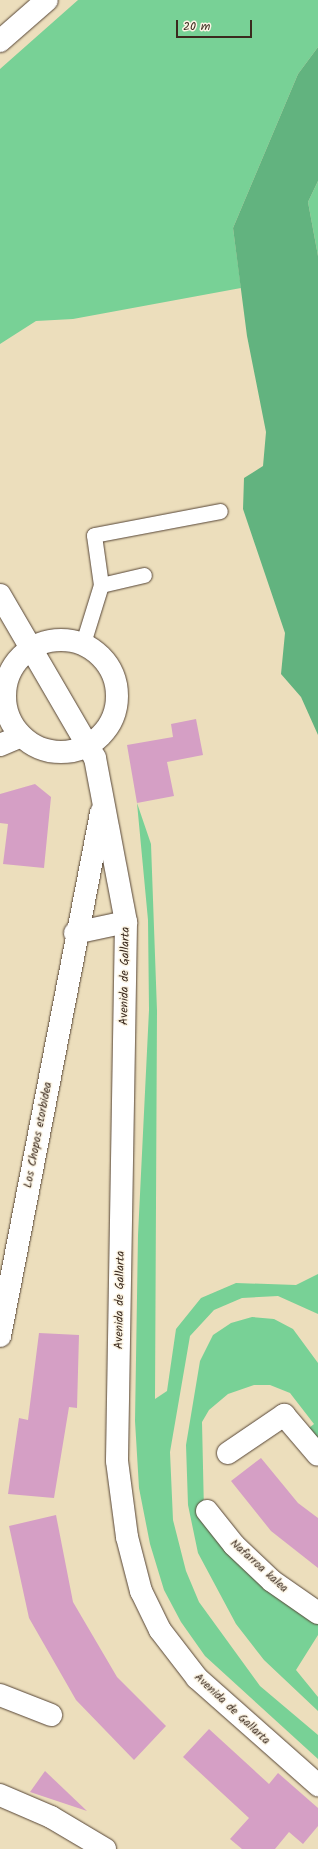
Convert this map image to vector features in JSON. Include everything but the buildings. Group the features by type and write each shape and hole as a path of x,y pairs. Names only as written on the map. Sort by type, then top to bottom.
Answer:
{"street":[{"path":"0,42 47,0"},
{"name":"Avenida de Gallarta","path":"0,595 88,746 98,768 103,803 126,922 117,1461 127,1537 141,1591 160,1630 197,1678 318,1785"},
{"path":"52,640 83,643 110,667 117,702 112,720 102,735 88,746 53,752 21,736 11,722 2,690 9,673 30,648 52,640"},
{"path":"0,745 21,736"},
{"name":"Los Chopos etorbidea","path":"0,1336 75,933 103,803"},
{"path":"75,933 126,922"},
{"path":"228,1453 284,1415 318,1455"},
{"name":"Nafarroa kalea","path":"207,1511 234,1545 272,1581 318,1613"},
{"path":"0,1695 51,1715"},
{"path":"0,1795 51,1817 104,1849"}],"lane":[{"path":"83,643 101,585 94,535 220,511"},
{"path":"101,585 144,575"}],"green space":[{"path":"78,0 318,0 318,47 298,74 233,228 241,288 73,319 36,321 0,344 0,69"},
{"path":"318,47 318,181 308,202 318,256 318,735 301,697 281,674 285,633 243,509 244,478 263,466 266,432 247,336 233,228 298,74"},
{"path":"318,181 318,256 308,202"},
{"path":"137,803 151,844 157,1011 155,1399 167,1391 176,1329 201,1298 236,1283 296,1285 318,1274 318,1314 278,1296 242,1298 214,1310 190,1336 170,1452 173,1520 186,1571 199,1602 260,1686 318,1735 318,1759 205,1656 181,1622 164,1590 150,1544 139,1488 135,1421 138,1235 149,1010 148,920"},
{"path":"252,1317 274,1319 293,1329 318,1363 318,1438 309,1428 314,1424 290,1393 270,1385 254,1385 228,1394 209,1410 202,1422 204,1512 318,1617 318,1635 296,1670 318,1697 318,1711 264,1660 236,1624 198,1553 188,1505 186,1445 200,1361 213,1335 231,1323"}]}
